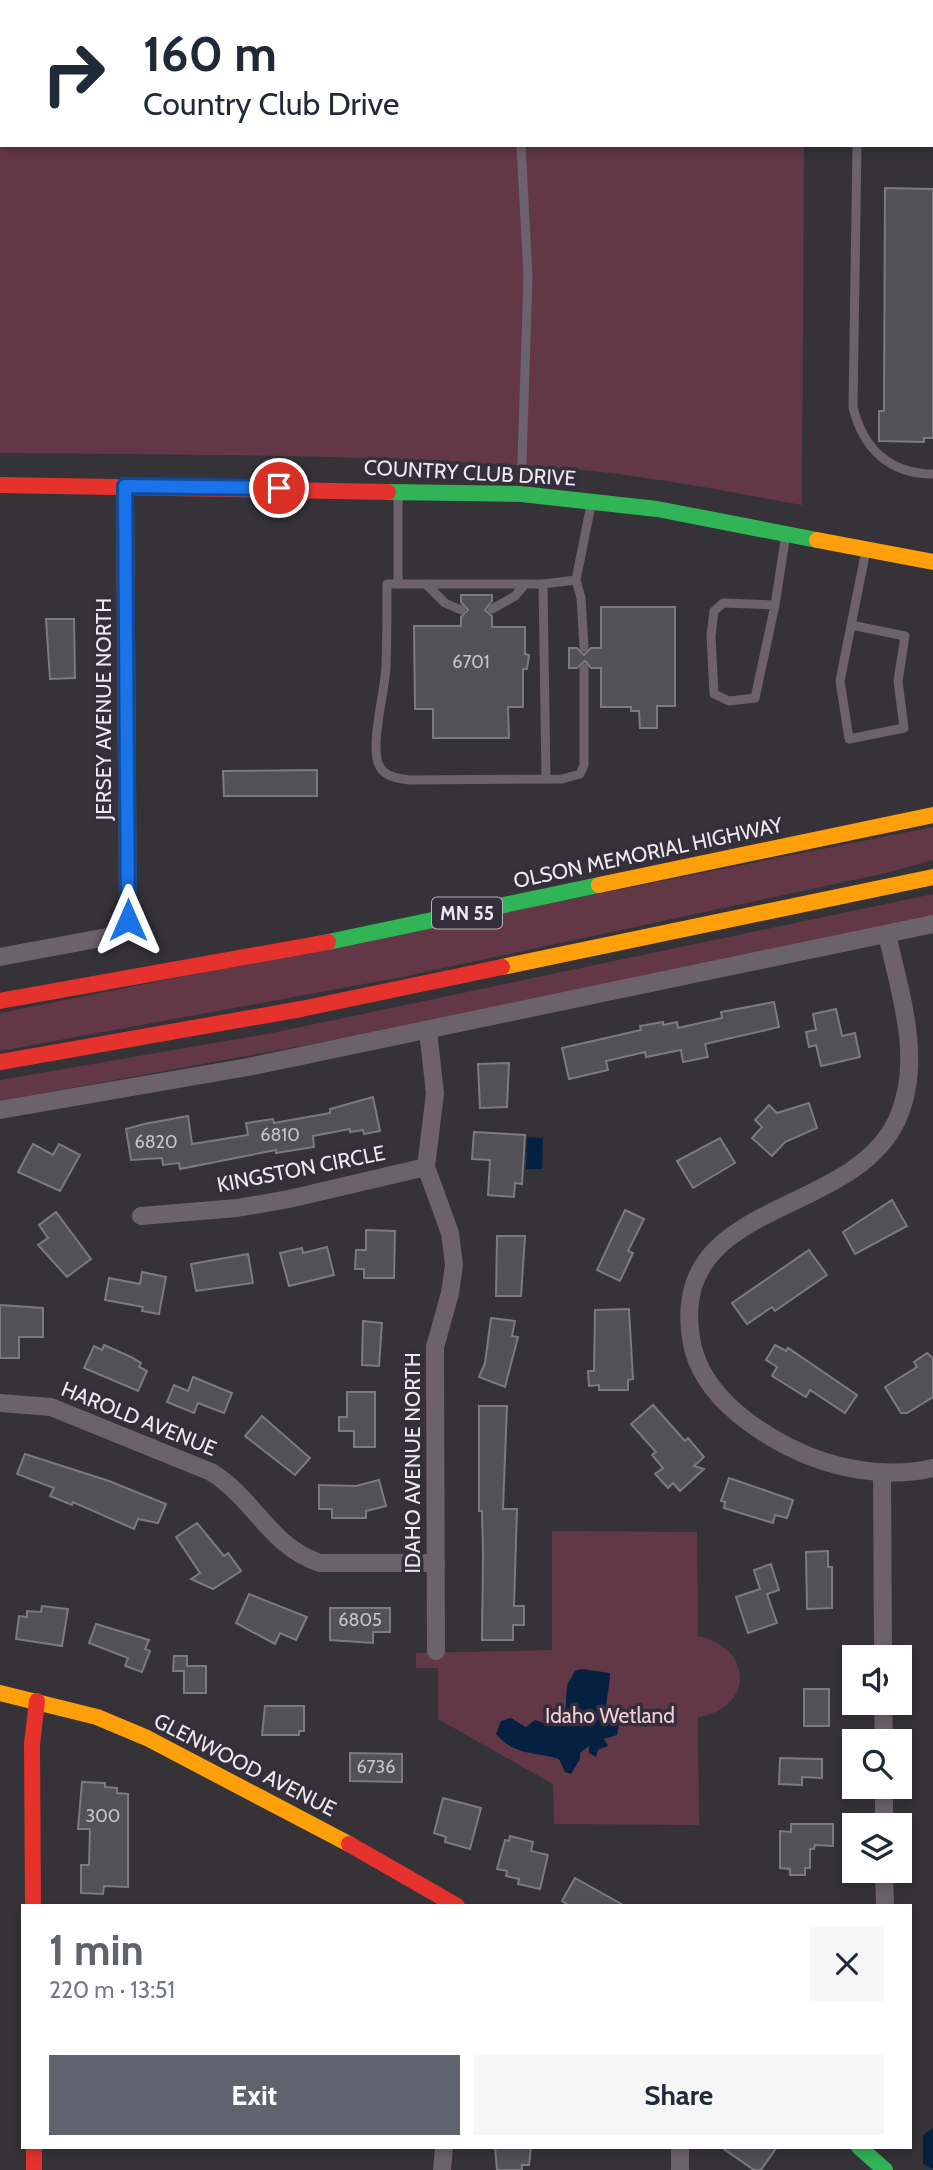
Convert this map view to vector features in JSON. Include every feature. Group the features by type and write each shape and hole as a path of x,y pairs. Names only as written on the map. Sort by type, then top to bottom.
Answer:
{"main road":[{"name":"COUNTRY CLUB DRIVE","path":"0,485 521,494 592,500 786,532 933,562"},
{"name":"OLSON MEMORIAL HIGHWAY","path":"0,1001 278,952 933,815"},
{"path":"0,1062 301,1009 933,877"},
{"name":"GLENWOOD AVENUE","path":"0,1693 97,1717 158,1743 335,1836 452,1904"},
{"path":"33,1904 32,1744 37,1701"},
{"path":"34,2149 34,2170"},
{"path":"861,2149 885,2170"}],"street":[{"name":"JERSEY AVENUE NORTH","path":"0,957 91,941 123,931 128,920 125,486"},
{"path":"0,1110 159,1084 428,1031 933,925"},
{"path":"887,934 910,1048 909,1079 896,1121 879,1147 857,1169 832,1184 755,1219 718,1246 695,1283 689,1312 691,1343 709,1383 747,1421 779,1442 816,1459 882,1473 933,1468"},
{"name":"IDAHO AVENUE NORTH","path":"428,1031 435,1093 426,1167 450,1233 454,1265 450,1293 435,1347 436,1651"},
{"name":"KINGSTON CIRCLE","path":"141,1216 276,1201 426,1167"},
{"name":"HAROLD AVENUE","path":"0,1403 51,1407 211,1472 229,1483 250,1503 285,1546 308,1559 320,1563 436,1563"},
{"path":"882,1473 883,1645"},
{"path":"884,1883 885,1904"},
{"path":"442,2170 444,2149"},
{"path":"680,2149 680,2170"}],"lane":[{"path":"521,147 528,277 521,494"},
{"path":"857,147 853,407 858,428 883,458 900,471 933,474"},
{"path":"398,490 398,584"},
{"path":"584,648 581,597 576,580 592,500"},
{"path":"775,605 723,603 714,611 711,636 714,694 729,701 755,698 775,605 786,532"},
{"path":"851,625 905,636 898,681 904,728 849,739 840,681 866,548"},
{"path":"576,580 543,584 387,584 386,667 377,748 378,762 383,772 393,778 410,780 572,778 580,774 584,765 584,668"},
{"path":"426,584 445,603 461,610"},
{"path":"492,609 515,596 525,584"},
{"path":"543,584 546,778"}],"green space":[{"path":"0,147 804,147 802,505 630,476 500,464 286,456 0,453"},
{"path":"933,827 933,860 886,873 397,978 0,1051 0,1013"},
{"path":"933,894 933,916 377,1032 0,1101 0,1080 272,1033"},
{"name":"Idaho Wetland","path":"552,1531 697,1532 698,1636 716,1642 729,1652 737,1664 740,1677 738,1690 730,1702 717,1711 698,1717 699,1825 554,1824 553,1784 438,1719 438,1668 416,1668 416,1653 552,1650"}],"water":[{"path":"527,1137 543,1138 542,1169 526,1169"},
{"path":"582,1669 610,1673 607,1711 617,1713 620,1719 617,1735 604,1739 608,1746 598,1750 596,1757 589,1753 589,1746 580,1753 580,1759 571,1774 565,1772 559,1759 517,1749 496,1734 501,1721 511,1718 526,1727 535,1720 549,1725 557,1717 565,1717 567,1685 575,1671"},
{"path":"933,2128 933,2169 923,2164 923,2135"}],"building":[{"path":"885,188 933,189 933,438 924,438 924,442 879,441 879,411 884,411"},
{"path":"461,595 492,595 492,601 485,610 492,616 492,627 525,627 525,654 529,655 527,669 523,669 523,707 508,707 509,738 433,738 433,709 415,709 414,626 461,626 461,617 468,610 461,602"},
{"path":"601,607 675,607 675,706 657,706 657,728 640,728 639,711 631,711 631,707 601,707 601,668 591,668 585,661 577,668 569,668 569,648 577,648 584,655 591,648 601,648"},
{"path":"46,619 74,619 75,678 50,679"},
{"path":"317,770 317,796 224,796 223,771"},
{"path":"774,1002 779,1027 705,1044 708,1057 683,1062 681,1050 646,1057 645,1052 606,1061 608,1070 569,1079 562,1048 641,1030 640,1026 663,1022 663,1025 677,1022 678,1028 722,1018 721,1012"},
{"path":"836,1009 842,1036 855,1033 860,1057 821,1066 816,1045 809,1047 806,1032 816,1030 813,1014"},
{"path":"509,1063 507,1107 480,1108 478,1064"},
{"path":"373,1097 380,1131 364,1134 363,1130 350,1132 350,1129 313,1136 314,1147 276,1153 276,1150 180,1169 179,1163 163,1165 162,1158 131,1160 126,1129 144,1124 188,1116 192,1144 248,1135 246,1123 273,1119 274,1123 330,1113 330,1109"},
{"path":"809,1103 817,1128 785,1142 772,1156 752,1138 762,1127 755,1120 769,1105 777,1113"},
{"path":"474,1132 525,1135 522,1184 515,1183 514,1197 488,1195 490,1160 472,1159"},
{"path":"720,1138 735,1163 693,1188 677,1161"},
{"path":"33,1144 53,1155 59,1144 80,1155 60,1191 18,1172"},
{"path":"892,1200 907,1226 855,1254 843,1232"},
{"path":"625,1210 644,1219 628,1251 633,1253 620,1281 597,1270"},
{"path":"56,1212 91,1259 67,1277 38,1245 48,1238 39,1225"},
{"path":"366,1230 395,1231 394,1278 364,1278 364,1269 355,1269 356,1250 366,1250"},
{"path":"497,1236 525,1236 521,1296 496,1296"},
{"path":"327,1247 334,1275 289,1286 280,1253 302,1248 303,1253"},
{"path":"809,1250 827,1275 775,1311 772,1307 747,1324 732,1303"},
{"path":"248,1254 253,1283 196,1291 191,1264"},
{"path":"142,1272 166,1277 159,1314 142,1311 143,1307 105,1300 109,1278 140,1284"},
{"path":"0,1305 43,1308 43,1337 19,1337 19,1358 0,1358"},
{"path":"629,1309 633,1379 628,1380 628,1390 599,1390 599,1385 589,1386 588,1371 594,1371 595,1310"},
{"path":"491,1318 515,1321 512,1336 518,1337 505,1387 479,1377 485,1363"},
{"path":"363,1321 382,1323 379,1366 362,1365"},
{"path":"104,1345 141,1363 139,1367 147,1371 138,1391 84,1368 94,1346 102,1350"},
{"path":"775,1345 786,1351 788,1348 857,1395 845,1413 810,1390 806,1397 772,1376 777,1367 766,1360"},
{"path":"927,1353 933,1358 933,1397 907,1413 901,1413 885,1387 917,1367 914,1362"},
{"path":"193,1377 232,1393 224,1413 198,1403 194,1413 167,1402 174,1385 188,1391"},
{"path":"347,1392 375,1392 375,1447 354,1447 354,1431 339,1431 339,1417 347,1417"},
{"path":"653,1405 685,1441 688,1438 704,1457 694,1466 704,1469 680,1491 673,1483 668,1488 655,1474 663,1468 652,1455 656,1452 631,1424"},
{"path":"479,1406 507,1406 503,1509 517,1509 514,1606 524,1606 524,1625 513,1625 513,1640 482,1640 483,1553 482,1511 479,1511"},
{"path":"262,1416 310,1458 295,1475 245,1436"},
{"path":"25,1454 109,1481 166,1504 158,1523 138,1519 134,1529 73,1502 72,1505 50,1496 54,1488 17,1474"},
{"path":"729,1478 793,1500 787,1518 775,1515 773,1523 724,1508 725,1502 721,1501"},
{"path":"379,1480 386,1506 366,1511 366,1518 332,1518 332,1509 319,1509 319,1485 356,1486"},
{"path":"197,1523 224,1556 228,1553 241,1571 213,1589 191,1579 200,1573 176,1537"},
{"path":"828,1551 828,1567 832,1567 832,1608 807,1609 806,1552"},
{"path":"771,1564 779,1590 767,1594 777,1623 748,1633 736,1597 760,1589 754,1570"},
{"path":"249,1594 307,1617 296,1640 280,1633 275,1644 236,1623"},
{"path":"42,1606 68,1609 62,1646 16,1639 19,1616 27,1617 27,1611 41,1612"},
{"path":"330,1608 390,1608 390,1632 373,1632 373,1643 330,1640"},
{"path":"96,1624 149,1640 145,1649 150,1651 142,1672 125,1666 128,1658 89,1643"},
{"path":"174,1656 187,1656 187,1666 206,1666 206,1693 184,1693 184,1671 173,1671"},
{"path":"804,1689 829,1689 829,1726 804,1726"},
{"path":"265,1706 304,1706 304,1731 299,1731 299,1735 262,1735"},
{"path":"350,1753 402,1754 402,1782 350,1781"},
{"path":"780,1758 822,1759 822,1778 802,1777 802,1785 779,1784"},
{"path":"82,1782 105,1783 105,1787 117,1788 117,1793 128,1794 128,1887 104,1886 103,1894 81,1893 81,1865 89,1865 90,1829 78,1829"},
{"path":"443,1798 481,1808 470,1849 445,1842 446,1837 434,1833"},
{"path":"791,1824 833,1824 833,1846 815,1845 814,1849 810,1849 810,1868 805,1868 805,1875 790,1875 790,1869 780,1868 780,1831 791,1832"},
{"path":"510,1836 533,1842 531,1851 548,1855 540,1889 518,1884 519,1879 506,1876 507,1871 497,1869 505,1840 509,1841"},
{"path":"575,1878 621,1904 567,1904 562,1901"},
{"path":"495,2149 531,2149 529,2165 522,2165 522,2170 497,2170"},
{"path":"724,2149 776,2149 761,2170 754,2170"}],"traffic: fast":[{"path":"388,492 521,494 657,509 817,540"},
{"path":"328,942 599,885"},
{"path":"861,2149 885,2170"}],"traffic: slow":[{"path":"817,540 933,562"},
{"path":"599,885 933,815"},
{"path":"502,967 933,877"},
{"path":"0,1693 97,1717 147,1738 349,1844"}],"traffic: jam":[{"path":"0,485 388,492"},
{"path":"0,1001 328,942"},
{"path":"0,1062 301,1009 502,967"},
{"path":"33,1904 32,1744 37,1701"},
{"path":"349,1844 454,1904"},
{"path":"34,2149 34,2170"}],"route":[{"path":"128,920 125,486 279,488"}]}
